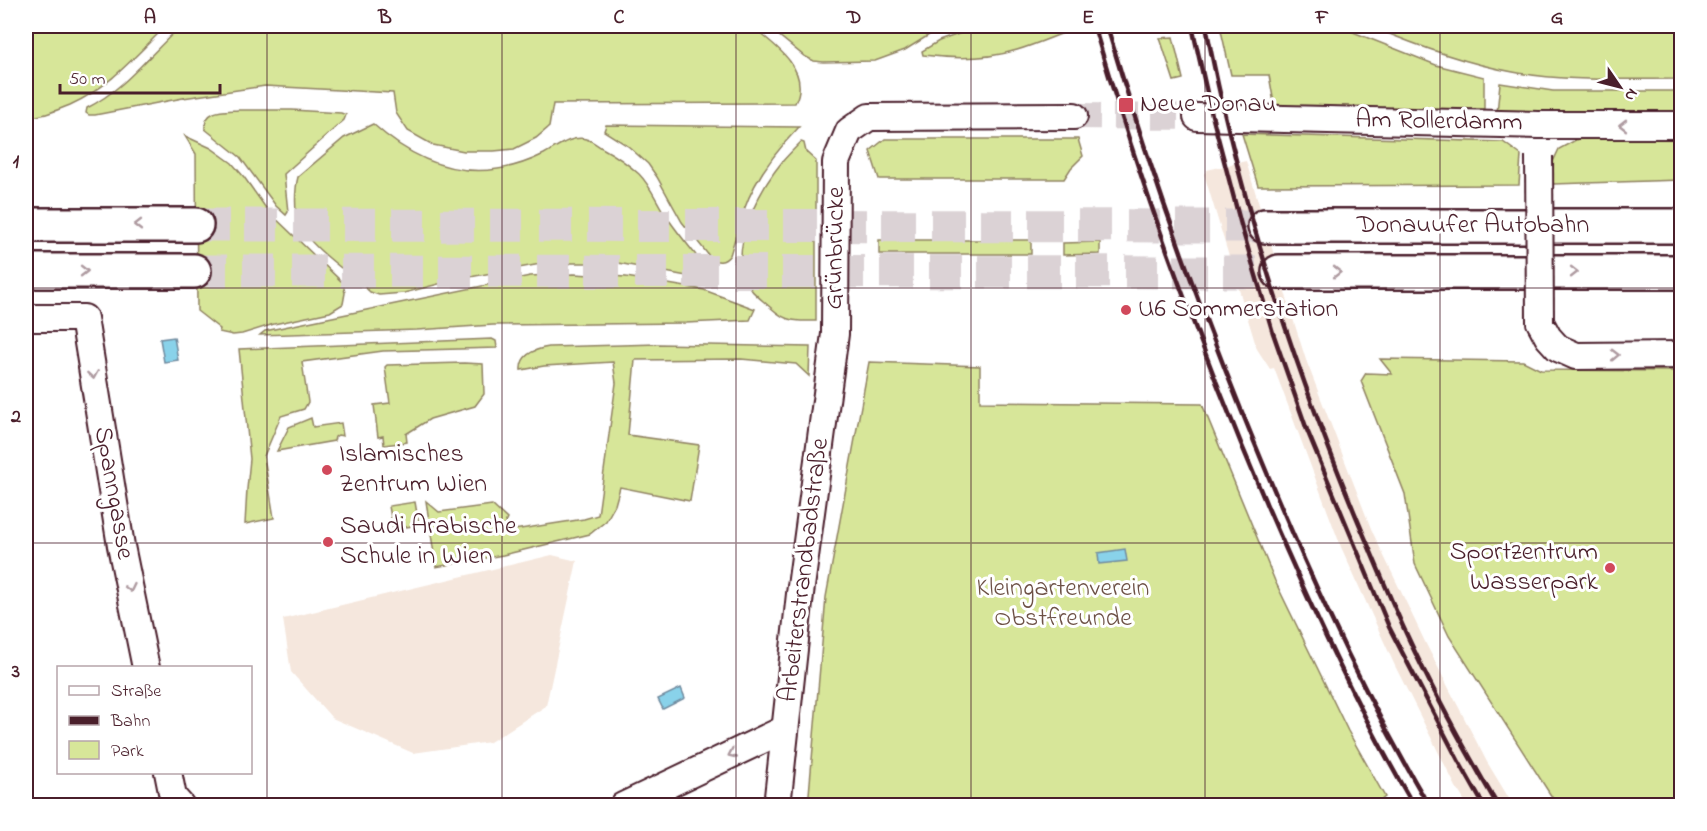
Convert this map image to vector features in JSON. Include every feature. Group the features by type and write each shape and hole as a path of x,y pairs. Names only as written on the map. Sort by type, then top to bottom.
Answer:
{"highway":[{"path":"1639,226 1682,220"},
{"path":"32,225 196,225"},
{"name":"Donauufer Autobahn","path":"1265,226 1682,226"},
{"path":"26,271 195,271"},
{"name":"Donauufer Autobahn","path":"1279,272 1682,272"}],"street":[{"name":"Grünbrücke","path":"835,334 837,162 849,131 869,117 1074,116"},
{"name":"Am Rollerdamm","path":"1197,117 1539,125 1682,125"},
{"path":"1539,125 1540,322 1548,337 1558,348 1576,356 1682,355"},
{"name":"Spanngasse","path":"26,318 84,318 121,546 146,666"},
{"name":"Arbeiterstrandbadstraße","path":"777,806 800,594 835,334"},
{"path":"623,806 785,729"},
{"path":"168,774 173,797 180,806"}],"shaded area":[{"path":"1246,161 1306,360 1372,531 1427,646 1487,762 1513,805 1467,805 1456,787 1395,666 1341,547 1274,368 1270,369 1257,349 1204,174 1207,170"},
{"path":"552,555 577,561 546,706 490,742 413,753 332,718 291,672 283,619"}],"green space":[{"path":"26,26 166,26 98,89 70,105 43,115 26,117"},
{"path":"181,26 751,26 788,59 799,80 799,91 795,103 553,104 549,127 536,138 514,149 494,151 464,151 433,145 408,131 396,113 393,93 265,86 183,98 95,115 86,113 87,108 125,81"},
{"path":"767,26 948,26 937,30 905,50 875,61 823,62 804,56"},
{"path":"981,26 1064,26 1066,32 1023,48 982,57 958,58 923,55 922,51 939,41"},
{"path":"1220,26 1338,26 1436,65 1484,77 1484,109 1275,109 1269,75 1231,75"},
{"path":"1370,26 1681,26 1681,79 1575,79 1513,72 1440,53"},
{"path":"1173,37 1183,79 1174,81 1160,38"},
{"path":"1500,83 1553,91 1681,91 1681,112 1497,113"},
{"path":"238,110 292,110 346,115 344,120 284,174 288,212 286,215 276,206 240,157 205,129 211,114"},
{"path":"373,124 412,153 454,168 475,171 520,164 565,142 581,138 590,140 635,170 644,179 665,215 705,267 707,273 697,278 618,263 546,263 454,280 404,293 379,295 370,292 321,251 304,233 296,214 296,187 298,177 344,138"},
{"path":"606,125 799,127 774,155 760,176 742,215 730,255 720,261 710,257 682,222 648,164 628,146 604,131"},
{"path":"1242,134 1503,142 1521,155 1519,185 1258,186"},
{"path":"185,136 211,148 232,163 268,211 343,283 345,293 343,304 330,312 233,335 219,332 220,329 197,311 196,154"},
{"path":"1583,136 1681,137 1681,180 1553,184 1552,164 1559,149"},
{"path":"885,139 1078,139 1083,156 1064,179 879,179 870,151"},
{"path":"801,142 804,143 806,152 816,161 816,321 792,320 777,313 751,289 745,280 741,266 744,234 757,202 773,173"},
{"path":"879,240 1031,240 1031,254 879,254"},
{"path":"1100,242 1100,254 1063,255 1063,243"},
{"path":"574,274 626,277 704,290 755,309 750,320 493,325 260,335 265,331 530,276"},
{"path":"492,339 496,341 497,348 383,351 302,362 308,402 304,409 281,416 264,456 274,518 245,524 250,459 239,349"},
{"path":"658,344 810,347 809,376 796,364 741,359 635,360 628,435 699,445 690,501 620,487 615,505 606,521 590,534 503,555 436,567 426,501 439,512 492,505 507,519 501,532 598,515 616,383 613,362 544,366 521,370 521,364 526,356 549,347"},
{"path":"1380,359 1523,361 1541,370 1681,371 1681,805 1557,805 1449,636 1415,564 1405,494 1361,381 1366,373 1392,374"},
{"name":"Kleingartenverein Obstfreunde","path":"869,362 980,366 980,402 1202,404 1275,581 1348,731 1385,797 1373,806 808,806 826,597"},
{"path":"483,364 484,394 475,406 430,419 406,434 407,442 384,445 383,436 378,437 374,405 390,403 385,367 387,365"},
{"path":"311,418 313,427 341,423 343,436 338,435 334,441 277,451 289,427"},
{"path":"415,502 419,525 393,529 389,506"}],"water":[{"path":"174,337 178,360 164,362 160,339"},
{"path":"1125,549 1127,561 1099,564 1098,553"},
{"path":"681,688 685,698 663,709 658,699"}],"tunnel":[{"path":"1074,116 1197,117"},
{"path":"196,225 1265,226"},
{"path":"194,271 1279,272"}],"railway":[{"path":"1094,26 1152,209 1243,449 1319,622 1374,734 1414,806"},
{"path":"1107,26 1170,220 1242,412 1328,612 1376,710 1429,806"},
{"path":"1192,26 1212,115 1241,225 1273,333 1307,430 1389,627 1484,806"},
{"path":"1206,26 1219,91 1252,220 1314,409 1406,633 1450,721 1498,806"}],"place":[{"name":"Neue Donau","path":"1126,105"},
{"name":"U6 Sommerstation","path":"1126,310"},
{"name":"Islamisches Zentrum Wien","path":"327,470"},
{"name":"Saudi Arabische Schule in Wien","path":"328,542"},
{"name":"Sportzentrum Wasserpark","path":"1610,568"}]}
